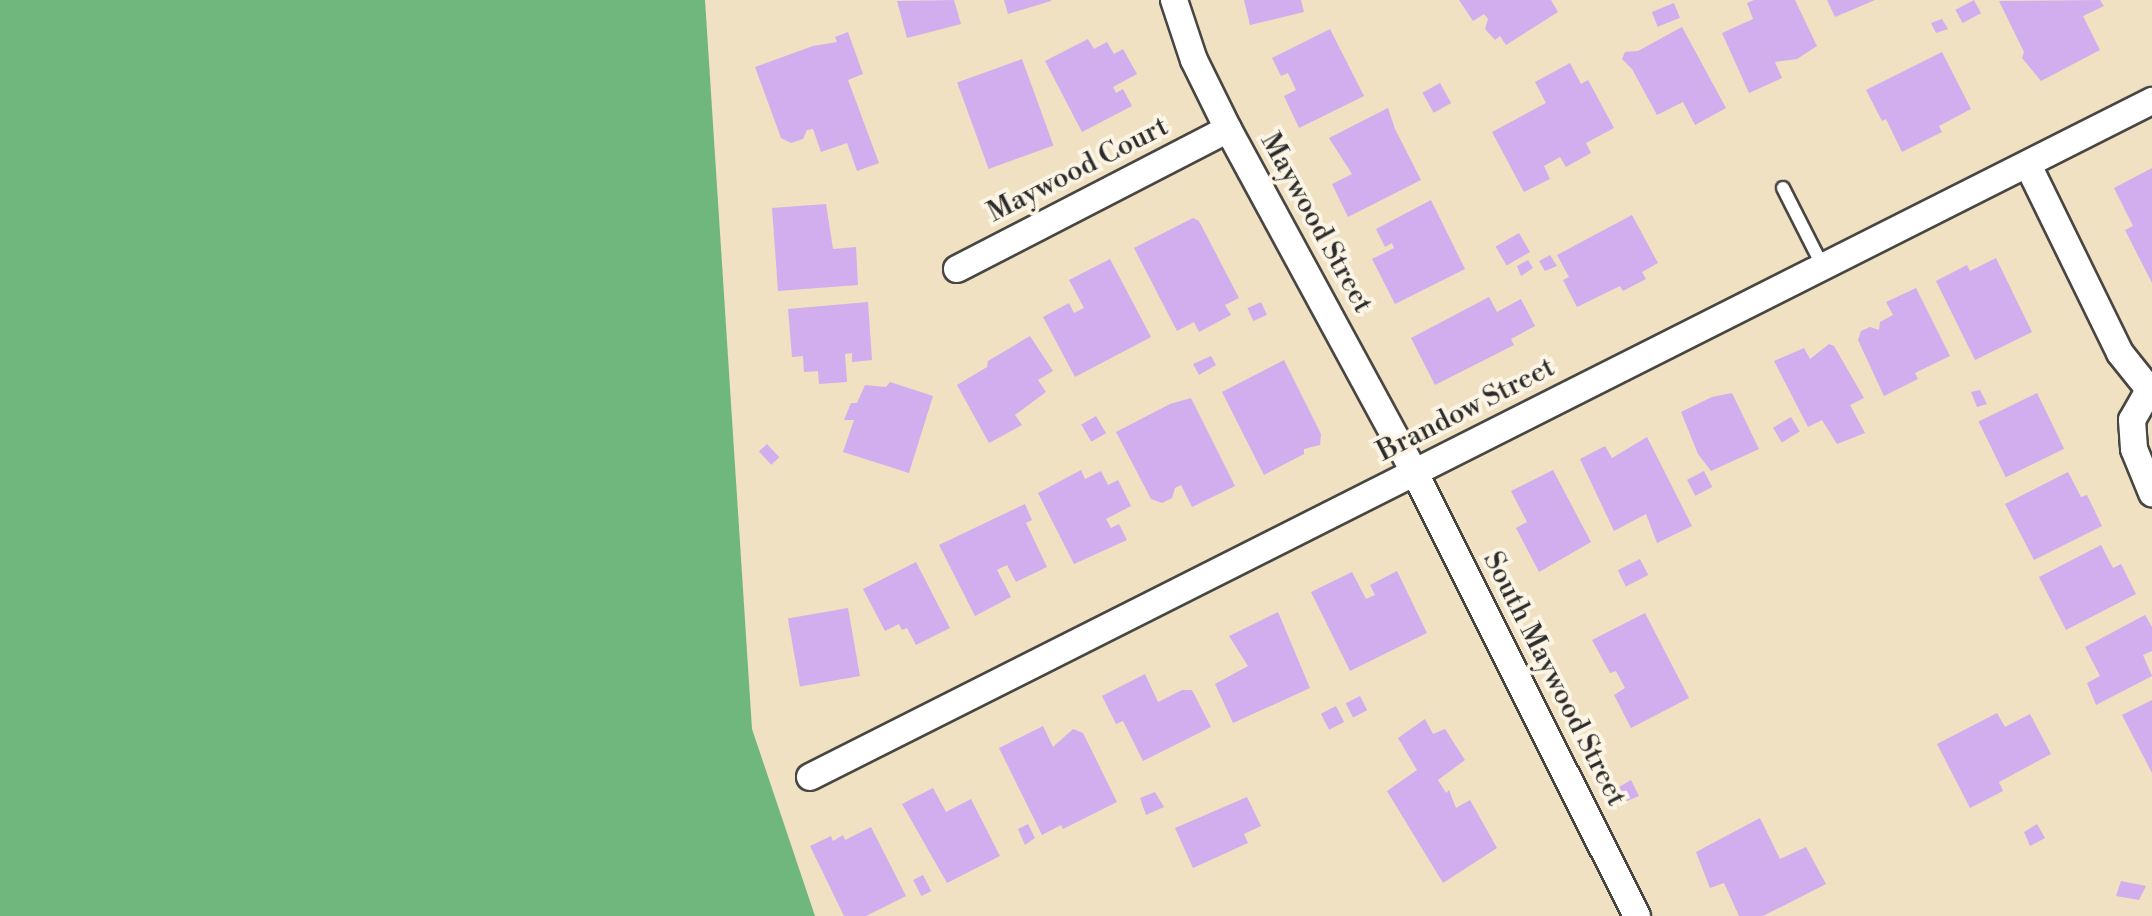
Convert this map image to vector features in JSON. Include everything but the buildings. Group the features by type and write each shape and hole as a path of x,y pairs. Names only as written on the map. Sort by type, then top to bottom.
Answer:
{"street":[{"name":"Maywood Street","path":"1174,0 1194,60 1228,129 1414,471"},
{"name":"Brandow Street","path":"810,777 2152,101"},
{"name":"Maywood Court","path":"957,269 1228,129"},
{"path":"2028,165 2120,353 2150,386 2132,420 2134,449 2152,493"},
{"name":"South Maywood Street","path":"1414,471 1637,916"}],"lane":[{"path":"1783,188 1823,267"}],"green space":[{"path":"0,0 705,0 752,729 815,916 0,916"}]}
